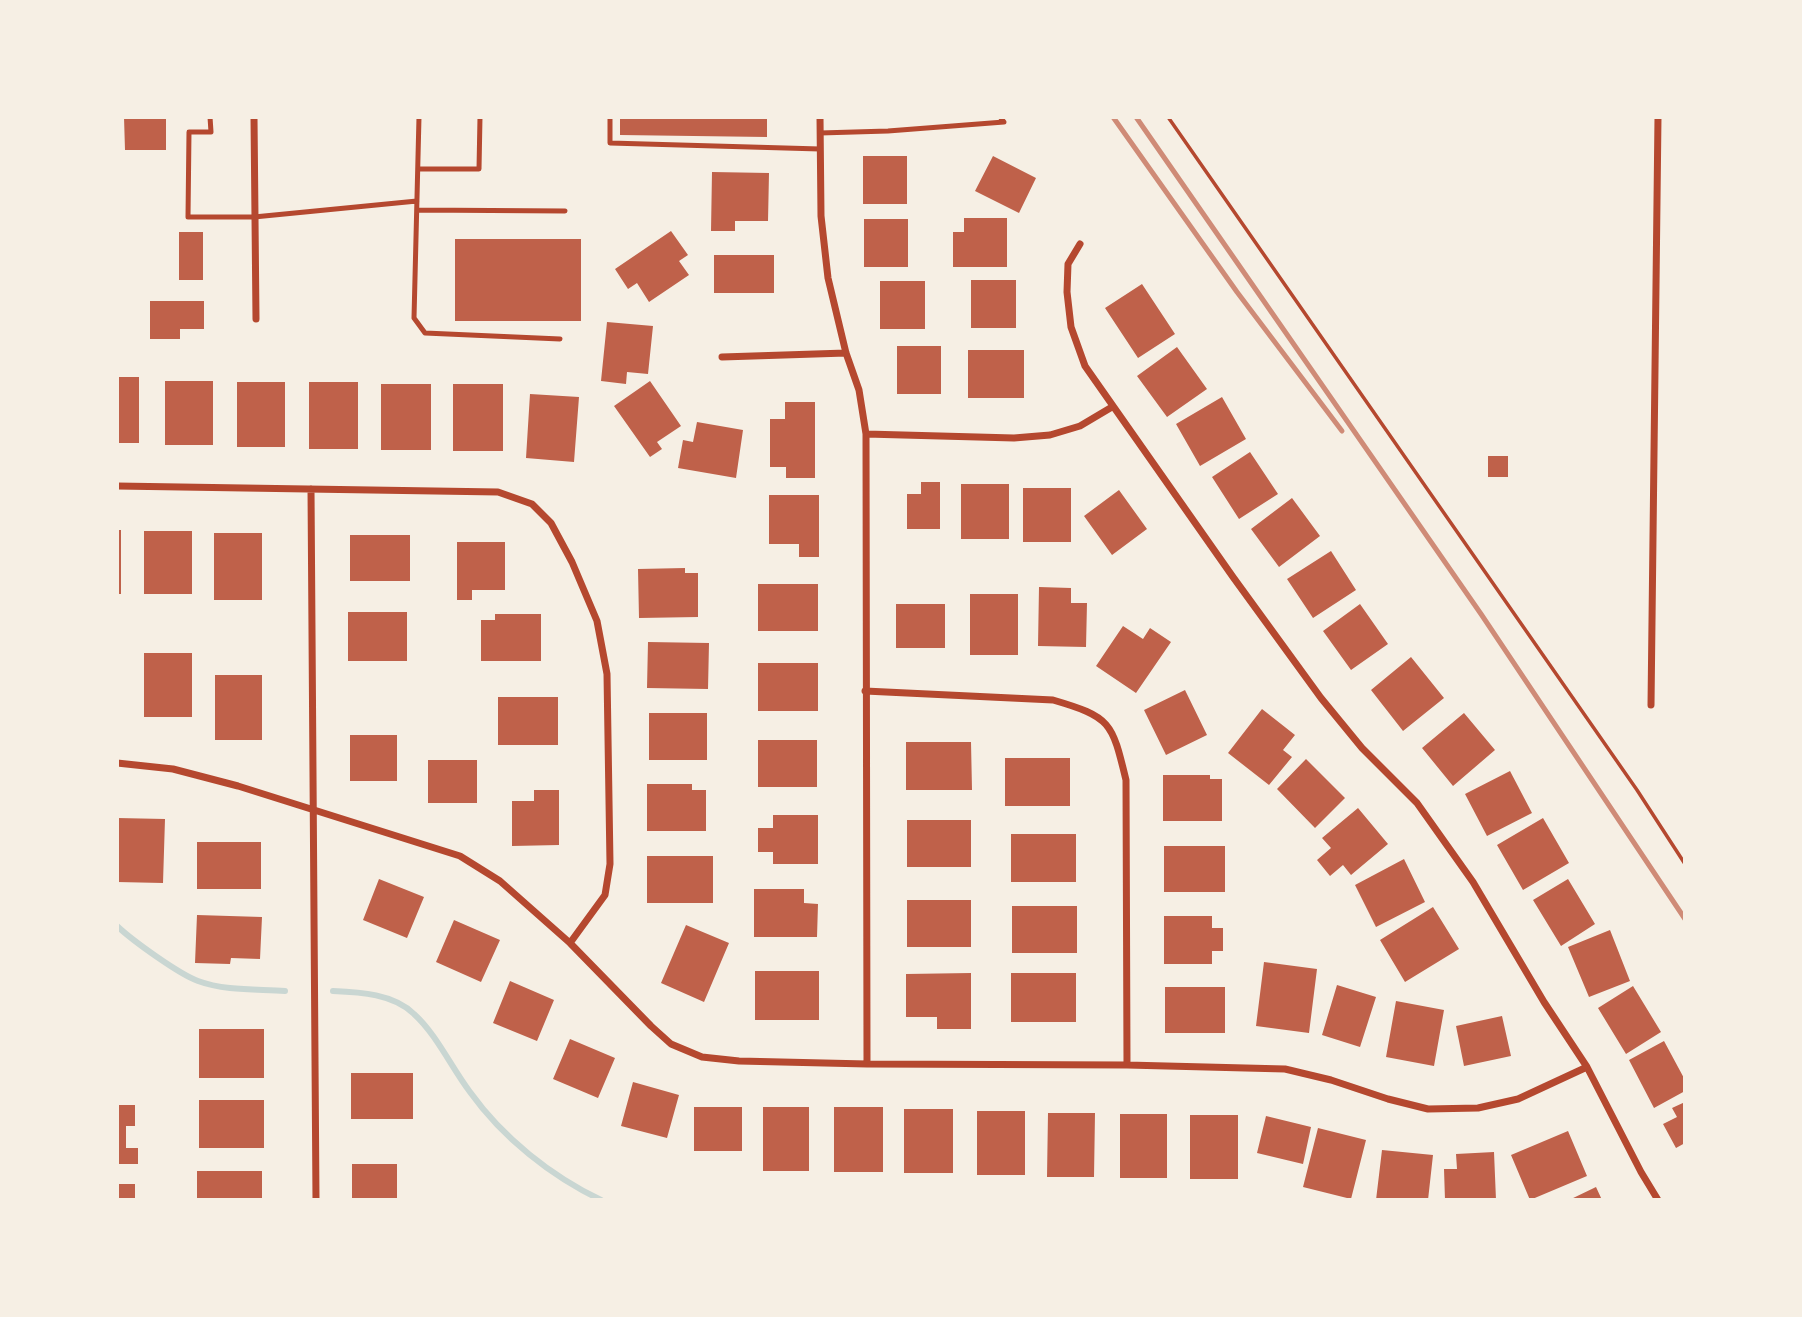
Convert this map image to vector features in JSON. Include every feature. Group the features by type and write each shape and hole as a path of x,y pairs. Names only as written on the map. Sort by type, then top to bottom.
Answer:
{"street":[{"path":"254,117 256,319"},
{"path":"820,117 821,216 828,278 846,353 859,390 866,435 867,1064"},
{"path":"1651,705 1658,117"},
{"path":"1080,244 1068,264 1067,292 1070,327 1085,366 1321,698 1362,748 1417,803 1473,882 1544,1002 1587,1067 1658,1200"},
{"path":"722,357 846,353"},
{"path":"866,435 1013,438 1050,435 1080,426 1112,407"},
{"path":"117,486 498,492 532,504 551,523 572,562 597,621 607,674 610,864 605,895 570,943"},
{"path":"312,489 316,1200"},
{"path":"865,691 1053,700 1082,708 1107,722 1117,743 1126,779 1127,1065"},
{"path":"117,763 173,769 312,808 460,856 500,881 570,943 671,1044 702,1057 739,1061 867,1064 1127,1065 1285,1069 1428,1109 1478,1108 1518,1099 1587,1067"}],"lane":[{"path":"211,117 211,132 189,132 188,217 254,217 417,201"},
{"path":"419,117 414,318 425,333 560,339"},
{"path":"418,169 479,169 480,117"},
{"path":"610,117 610,143 820,149"},
{"path":"820,133 1004,122 1000,117"},
{"path":"417,210 565,211"}],"path":[{"path":"1168,117 1629,779 1685,864"}],"building":[{"path":"124,117 166,117 166,150 125,150"},
{"path":"620,117 767,117 767,137 620,135"},
{"path":"863,156 907,156 907,204 863,204"},
{"path":"993,156 1036,178 1019,213 975,191"},
{"path":"712,172 769,173 768,221 735,221 735,231 711,231"},
{"path":"964,218 1007,218 1007,267 953,267 953,232 964,232"},
{"path":"864,219 908,219 908,267 864,267"},
{"path":"671,231 688,255 679,261 689,275 649,302 637,283 628,289 615,269"},
{"path":"179,232 203,232 203,280 179,280"},
{"path":"455,239 581,239 581,321 455,321"},
{"path":"714,255 774,255 774,293 714,293"},
{"path":"971,280 1016,280 1016,328 971,328"},
{"path":"880,281 925,281 925,329 880,329"},
{"path":"1142,284 1175,334 1138,358 1105,308"},
{"path":"150,301 204,301 204,329 180,329 180,339 150,339"},
{"path":"607,322 653,326 648,374 627,372 626,384 601,381"},
{"path":"897,346 941,346 941,394 897,394"},
{"path":"1177,347 1207,389 1167,417 1137,376"},
{"path":"968,350 1024,350 1024,398 968,398"},
{"path":"117,377 139,377 139,443 117,443"},
{"path":"165,381 213,381 213,445 165,445"},
{"path":"650,381 681,426 657,442 662,449 650,457 614,406"},
{"path":"237,382 285,382 285,447 237,447"},
{"path":"309,382 358,382 358,449 309,449"},
{"path":"381,384 431,384 431,450 381,450"},
{"path":"453,384 503,384 503,451 453,451"},
{"path":"530,394 579,397 574,462 526,458"},
{"path":"1222,397 1246,439 1200,466 1176,424"},
{"path":"785,402 815,402 815,478 786,478 786,467 770,467 770,419 785,419"},
{"path":"697,422 743,430 736,478 678,468 683,440 693,442"},
{"path":"1250,452 1278,494 1239,519 1212,477"},
{"path":"1488,456 1508,456 1508,477 1488,477"},
{"path":"921,482 940,482 940,529 907,529 907,494 921,494"},
{"path":"961,484 1009,484 1009,539 961,539"},
{"path":"1023,488 1071,488 1071,542 1023,542"},
{"path":"1119,490 1147,529 1112,555 1084,516"},
{"path":"769,495 819,495 819,557 799,557 799,544 769,544"},
{"path":"1292,498 1320,536 1279,567 1251,529"},
{"path":"117,530 121,530 121,594 117,594"},
{"path":"144,531 192,531 192,594 144,594"},
{"path":"214,533 262,533 262,600 214,600"},
{"path":"350,535 410,535 410,581 350,581"},
{"path":"457,542 505,542 505,590 472,590 472,600 457,600"},
{"path":"1331,551 1356,590 1313,618 1287,579"},
{"path":"685,568 685,573 698,573 698,617 639,618 638,569"},
{"path":"758,584 818,584 818,631 758,631"},
{"path":"1039,587 1071,588 1071,603 1087,603 1086,647 1038,646"},
{"path":"970,594 1018,594 1018,655 970,655"},
{"path":"896,604 945,604 945,648 896,648"},
{"path":"1360,604 1388,644 1351,670 1323,631"},
{"path":"348,612 407,612 407,661 348,661"},
{"path":"495,614 541,614 541,661 481,661 481,620 495,620"},
{"path":"1123,626 1143,639 1150,628 1171,642 1136,693 1096,666"},
{"path":"648,642 709,643 708,689 647,688"},
{"path":"144,653 192,653 192,717 144,717"},
{"path":"1411,657 1444,698 1403,731 1371,690"},
{"path":"758,663 818,663 818,711 758,711"},
{"path":"215,675 262,675 262,740 215,740"},
{"path":"1185,690 1207,735 1166,755 1144,710"},
{"path":"498,697 558,697 558,745 498,745"},
{"path":"1262,709 1295,735 1283,750 1292,757 1269,785 1228,753"},
{"path":"649,713 707,713 707,760 649,760"},
{"path":"1464,713 1495,750 1453,786 1422,748"},
{"path":"350,735 397,735 397,781 350,781"},
{"path":"758,740 817,740 817,787 758,787"},
{"path":"906,742 971,742 972,790 906,790"},
{"path":"1005,758 1070,758 1070,806 1005,806"},
{"path":"1306,759 1345,798 1315,828 1277,789"},
{"path":"428,760 477,760 477,803 428,803"},
{"path":"1510,771 1532,813 1487,836 1465,794"},
{"path":"1163,775 1210,775 1210,779 1222,779 1222,821 1163,821"},
{"path":"647,784 692,784 692,790 706,790 706,831 647,831"},
{"path":"534,790 559,790 559,845 512,846 512,801 534,801"},
{"path":"1358,808 1388,844 1351,875 1343,865 1330,876 1317,860 1331,848 1322,838"},
{"path":"773,815 818,815 818,864 773,864 773,852 758,852 758,828 773,828"},
{"path":"117,818 165,819 163,883 117,882"},
{"path":"1543,818 1569,863 1523,890 1497,845"},
{"path":"907,820 971,820 971,867 907,867"},
{"path":"1011,834 1076,834 1076,882 1011,882"},
{"path":"197,842 261,842 261,889 197,889"},
{"path":"1164,846 1225,846 1225,892 1164,892"},
{"path":"647,856 713,856 713,903 647,903"},
{"path":"1404,859 1425,902 1376,927 1355,885"},
{"path":"379,879 424,897 407,938 363,920"},
{"path":"1568,879 1595,924 1561,946 1533,900"},
{"path":"754,889 804,889 804,903 818,904 817,937 754,937"},
{"path":"907,900 971,900 971,947 907,947"},
{"path":"1012,906 1077,906 1077,953 1012,953"},
{"path":"1433,907 1459,949 1405,982 1380,940"},
{"path":"197,915 262,917 260,959 231,958 230,964 195,963"},
{"path":"1164,916 1212,916 1212,928 1223,928 1223,951 1212,951 1212,964 1164,964"},
{"path":"454,920 500,940 481,982 436,962"},
{"path":"686,925 729,943 704,1002 661,983"},
{"path":"1610,930 1630,981 1589,997 1568,947"},
{"path":"1264,962 1317,969 1309,1033 1256,1026"},
{"path":"755,971 819,971 819,1020 755,1020"},
{"path":"971,973 971,1029 937,1029 937,1017 906,1017 906,974"},
{"path":"1011,973 1076,973 1076,1022 1011,1022"},
{"path":"510,981 554,1000 537,1041 493,1023"},
{"path":"1337,985 1376,997 1360,1047 1322,1035"},
{"path":"1633,986 1661,1032 1626,1054 1598,1008"},
{"path":"1165,987 1225,987 1225,1033 1165,1033"},
{"path":"1396,1001 1444,1010 1434,1066 1386,1057"},
{"path":"1502,1016 1511,1056 1464,1066 1456,1026"},
{"path":"199,1029 264,1029 264,1078 199,1078"},
{"path":"570,1039 615,1058 598,1098 553,1079"},
{"path":"1664,1041 1685,1080 1685,1091 1654,1108 1629,1060"},
{"path":"351,1073 413,1073 413,1119 351,1119"},
{"path":"633,1082 679,1095 667,1138 621,1126"},
{"path":"199,1100 264,1100 264,1148 199,1148"},
{"path":"1685,1102 1685,1143 1676,1148 1663,1124 1677,1117 1672,1108"},
{"path":"117,1105 135,1105 135,1126 126,1126 126,1148 138,1148 138,1164 117,1164"},
{"path":"694,1107 742,1107 742,1151 694,1151"},
{"path":"763,1107 809,1107 809,1171 763,1171"},
{"path":"834,1107 883,1107 883,1172 834,1172"},
{"path":"904,1109 953,1109 953,1173 904,1173"},
{"path":"977,1111 1025,1111 1025,1175 977,1175"},
{"path":"1048,1113 1095,1113 1094,1177 1047,1177"},
{"path":"1120,1114 1167,1114 1167,1178 1120,1178"},
{"path":"1190,1115 1238,1115 1238,1179 1190,1179"},
{"path":"1266,1116 1311,1127 1303,1164 1257,1153"},
{"path":"1318,1128 1366,1140 1351,1199 1303,1187"},
{"path":"1568,1131 1587,1176 1530,1200 1511,1155"},
{"path":"1382,1150 1433,1155 1428,1200 1376,1200"},
{"path":"1494,1152 1496,1200 1445,1200 1444,1169 1457,1169 1456,1154"},
{"path":"352,1164 397,1164 397,1200 352,1200"},
{"path":"197,1171 262,1171 262,1200 197,1200"},
{"path":"117,1184 135,1184 135,1198 117,1200"},
{"path":"1596,1187 1602,1200 1569,1200"}],"waterway":[{"path":"117,926 156,956 198,981 230,988 285,991"},
{"path":"333,991 376,995 406,1007 430,1032 470,1092 497,1125 546,1167 601,1200"}],"railway":[{"path":"1113,117 1237,292 1342,431"},
{"path":"1136,117 1481,614 1685,919"}]}
